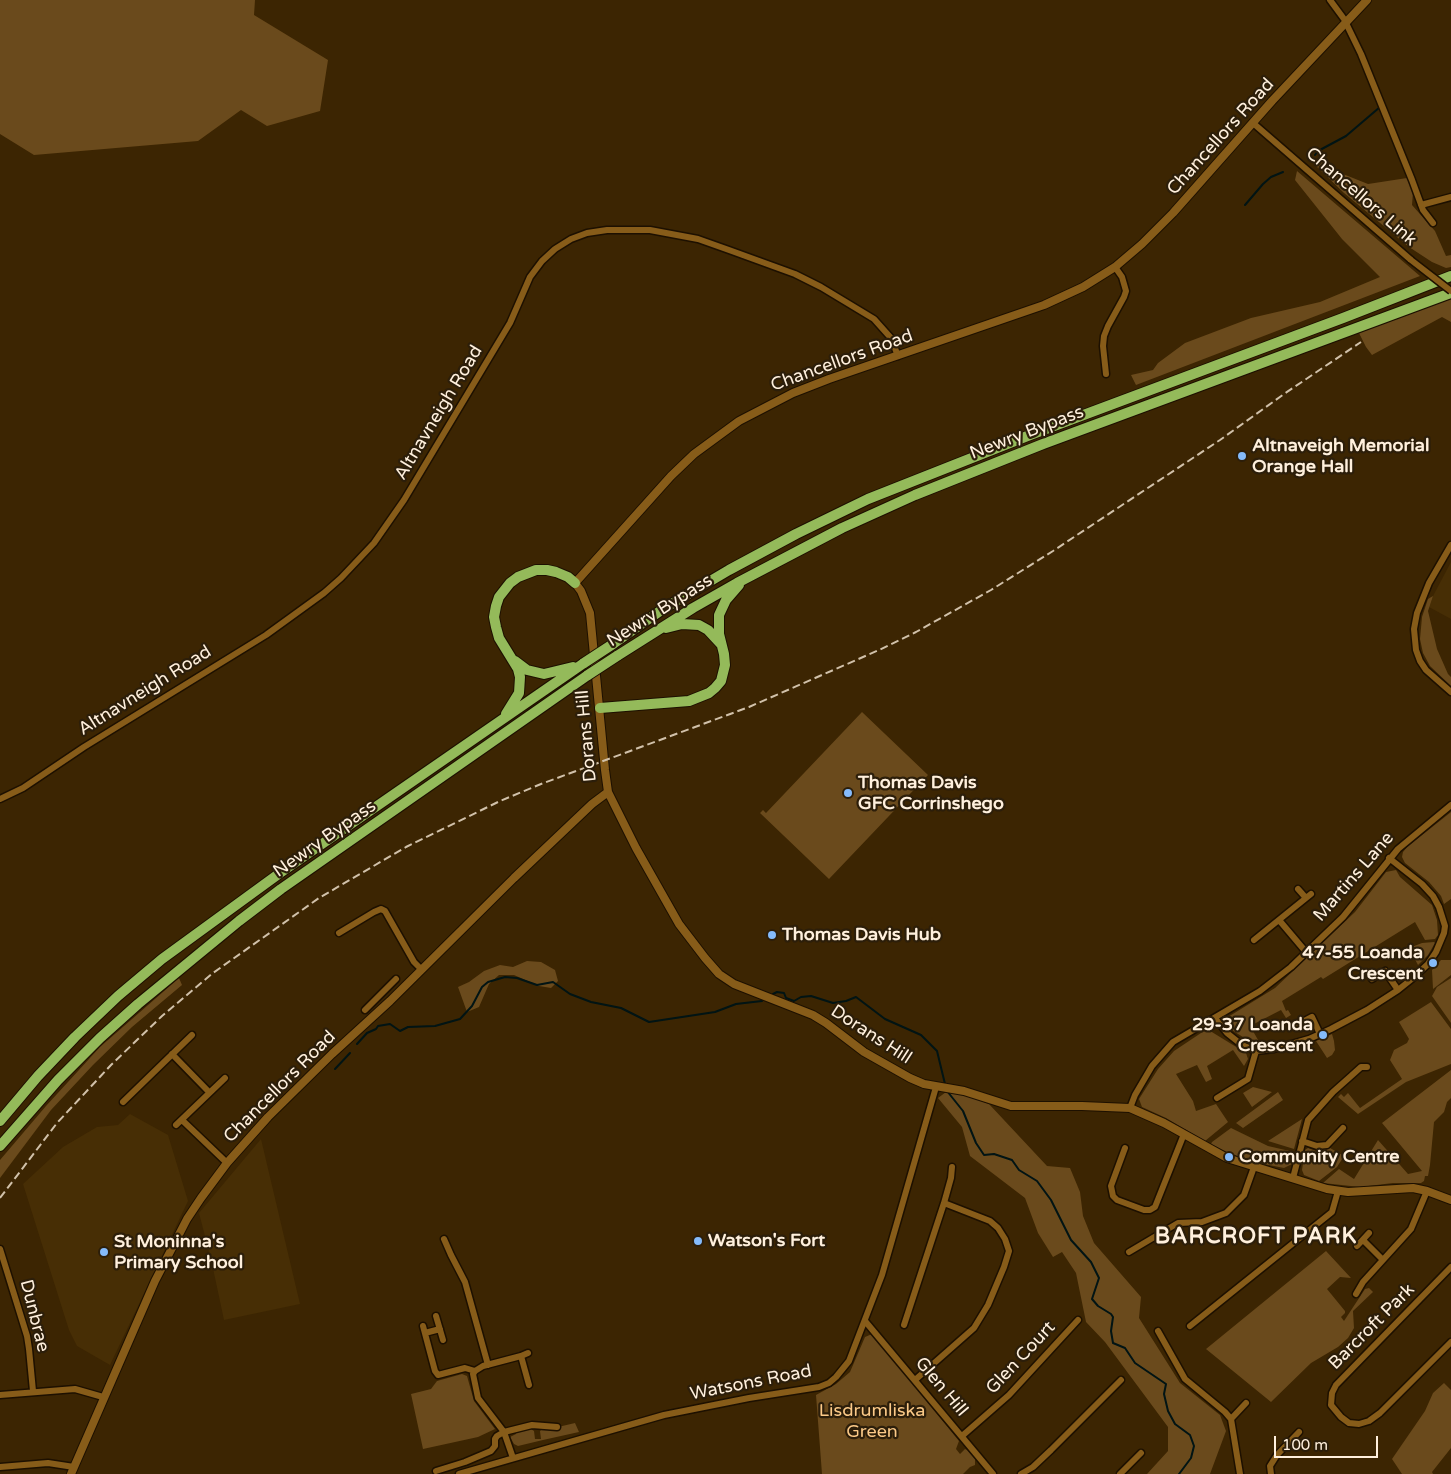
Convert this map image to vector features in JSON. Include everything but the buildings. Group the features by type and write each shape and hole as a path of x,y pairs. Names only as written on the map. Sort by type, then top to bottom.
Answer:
{"highway":[{"name":"Newry Bypass","path":"0,1120 75,1037 118,996 162,959 280,873 502,719 663,609 729,570 796,534 868,499 1030,435 1451,276"},
{"name":"Newry Bypass","path":"0,1146 58,1080 100,1038 225,932 281,889 588,675 653,632 745,579 842,528 969,472 1451,292"},
{"path":"502,719 515,700 520,686 518,669 499,638 495,622 496,606 504,590 518,577 536,570 556,572 575,582"},
{"path":"600,708 689,701 709,693 720,681 724,672 724,654 719,615 726,600 745,579"},
{"path":"653,632 672,626 699,625 708,630 722,646"},
{"path":"512,658 522,667 544,674 583,664"}],"street":[{"path":"1330,0 1344,19 1364,63 1421,205 1433,223"},
{"name":"Chancellors Road","path":"575,582 671,476 694,454 746,417 794,393 829,379 1044,305 1083,287 1115,266 1156,232 1366,0"},
{"name":"Chancellors Link","path":"1253,123 1411,260 1451,292"},
{"path":"1421,205 1451,197"},
{"name":"Altnavneigh Road","path":"0,800 34,781 91,742 266,635 319,598 341,578 374,543 404,500 510,324 530,277 542,261 555,249 571,239 587,233 607,230 642,230 675,234 729,250 795,274 874,319 891,338 898,356"},
{"path":"1106,374 1103,346 1104,336 1126,291 1122,277 1115,266"},
{"path":"1451,545 1429,583 1417,612 1414,629 1416,650 1420,661 1426,670 1451,692"},
{"name":"Dorans Hill","path":"575,582 582,591 590,613 600,708 604,770 608,792 662,894 690,940 719,974 734,984 814,1015 864,1052 924,1084 952,1088 1011,1106 1130,1108 1184,1134 1219,1154 1254,1167 1327,1189 1367,1192 1408,1188 1427,1191 1451,1200"},
{"name":"Chancellors Road","path":"72,1470 155,1281 188,1219 227,1163 268,1117 592,804 608,792"},
{"name":"Martins Lane","path":"1130,1108 1134,1095 1152,1066 1173,1042 1260,991 1290,967 1346,912 1389,858 1407,839 1451,805"},
{"path":"1215,1018 1227,1033 1242,1045 1256,1050 1274,1049 1309,1039 1367,1010 1398,990 1428,964 1440,945 1448,925 1433,896 1422,884 1389,858"},
{"path":"1254,940 1309,896 1298,889"},
{"path":"339,933 381,909 385,911 414,962 421,969"},
{"path":"1279,920 1306,952"},
{"path":"1372,979 1385,971 1398,990"},
{"path":"365,1010 396,979"},
{"path":"382,993 390,1001"},
{"path":"1297,1025 1312,1017 1320,1034"},
{"path":"123,1102 192,1035"},
{"path":"1217,1098 1248,1079 1256,1050"},
{"path":"172,1054 209,1092"},
{"path":"1293,1178 1308,1120 1333,1092 1361,1067 1367,1067"},
{"path":"225,1078 179,1122 227,1163"},
{"name":"Watsons Road","path":"459,1474 474,1472 513,1458 664,1415 749,1398 819,1387 841,1373 849,1361 882,1275 939,1087"},
{"path":"1302,1141 1317,1146 1327,1145 1343,1128"},
{"path":"1125,1148 1111,1186 1113,1196 1117,1200 1144,1210 1150,1210 1155,1207 1184,1134"},
{"path":"904,1325 944,1204 952,1167"},
{"path":"1129,1252 1178,1223 1202,1222 1226,1213 1244,1195 1254,1167"},
{"path":"1190,1326 1332,1212 1338,1191"},
{"name":"Barcroft Park","path":"1356,1294 1362,1282 1410,1229 1427,1191"},
{"path":"915,1380 974,1328 986,1310 1009,1251 1005,1238 990,1221 944,1204"},
{"path":"1357,1246 1369,1233"},
{"path":"444,1239 465,1282 488,1365"},
{"path":"1363,1240 1383,1260"},
{"name":"Dunbrae","path":"0,1249 30,1348 33,1391"},
{"name":"Barcroft Park","path":"1451,1268 1336,1385 1332,1393 1331,1405 1349,1423 1359,1424 1369,1421 1380,1413 1451,1342"},
{"path":"436,1316 442,1340"},
{"name":"Glen Court","path":"962,1436 1009,1395 1078,1320"},
{"name":"Glen Hill","path":"865,1321 993,1474"},
{"path":"440,1329 424,1330 435,1371 438,1375 465,1368 475,1371 488,1365 528,1353"},
{"path":"1158,1331 1185,1379 1231,1419 1240,1474"},
{"path":"521,1356 529,1385"},
{"path":"475,1371 472,1378 478,1398 504,1432 513,1458"},
{"path":"1021,1474 1051,1450 1121,1380"},
{"path":"0,1395 75,1389 104,1397"},
{"path":"1231,1419 1246,1403"},
{"path":"436,1471 491,1451 495,1446 496,1436 504,1432 532,1425 557,1426"},
{"path":"1271,1474 1270,1466 1277,1455 1299,1432"},
{"path":"1120,1474 1141,1453"},
{"path":"0,1467 48,1463 72,1470"}],"shaded area":[{"path":"1451,562 1451,619 1429,607"},
{"name":"St Moninna's Primary School","path":"130,1114 168,1135 188,1201 110,1365 77,1346 69,1330 23,1184 63,1147 97,1127 118,1125"},
{"path":"261,1139 300,1304 224,1320 199,1213"}],"green space":[{"path":"0,0 255,0 254,15 328,60 320,111 267,126 241,110 198,141 34,155 0,134"},
{"path":"1323,159 1343,174 1368,184 1407,178 1413,192 1412,205 1435,231 1446,256 1451,255 1451,267 1446,268 1432,262 1409,247 1344,193 1313,163"},
{"path":"1297,171 1420,276 1136,385 1131,375 1153,370 1158,363 1185,343 1251,318 1320,302 1380,277 1342,239 1295,180"},
{"path":"1449,297 1451,299 1451,322 1442,317 1372,355 1359,333"},
{"path":"1433,596 1428,611 1437,649 1451,677 1451,686 1430,666 1423,653 1420,639 1422,617 1428,599"},
{"name":"Thomas Davis GFC Corrinshego","path":"862,712 928,775 829,879 760,813 763,810 766,813"},
{"path":"1451,812 1451,899 1444,904 1441,896 1429,882 1405,863 1402,857 1407,847"},
{"path":"1396,870 1400,877 1432,905 1437,920 1438,935 1435,939 1425,940 1415,922 1323,979 1321,977 1282,1001 1286,1011 1288,1010 1291,1015 1286,1018 1281,1010 1250,1026 1261,1045 1252,1043 1232,1030 1228,1025 1228,1017 1275,988 1355,912 1386,872"},
{"path":"1434,942 1428,955 1418,965 1409,948 1422,943"},
{"path":"1441,960 1451,960 1451,975 1433,989 1432,970"},
{"path":"527,961 541,962 555,970 558,981 551,988 539,986 514,975 499,975 489,984 479,1007 467,1012 458,987 469,982 484,971 500,965 513,967"},
{"path":"179,978 182,985 132,1027 51,1110 0,1178 0,1160 46,1106 100,1047"},
{"path":"1451,978 1451,1023 1432,996 1437,987"},
{"path":"1431,1002 1451,1029 1451,1064 1406,1082 1358,1114 1338,1097 1341,1094 1344,1097 1348,1093 1360,1108 1402,1079 1390,1060 1394,1050 1407,1043 1409,1039 1399,1022"},
{"path":"1207,1029 1246,1053 1248,1059 1244,1066 1233,1050 1207,1066 1212,1079 1206,1082 1197,1065 1176,1074 1193,1101 1196,1111 1216,1104 1228,1122 1205,1141 1166,1118 1142,1107 1139,1099 1158,1069 1174,1051"},
{"path":"1332,1034 1335,1050 1327,1058 1316,1041"},
{"path":"1451,1070 1451,1098 1447,1102 1444,1112 1434,1122 1430,1165 1428,1176 1425,1176 1424,1181 1421,1183 1393,1183 1360,1187 1323,1183 1339,1169 1354,1179 1378,1140 1408,1174 1422,1171 1382,1123"},
{"path":"1253,1087 1272,1092 1252,1107 1243,1093"},
{"path":"946,1092 962,1094 989,1104 1047,1166 1070,1168 1080,1192 1083,1216 1094,1243 1141,1297 1139,1318 1180,1383 1220,1415 1226,1431 1210,1474 1147,1474 1168,1451 1168,1427 1105,1342 1086,1322 1076,1273 1062,1252 1053,1257 1038,1233 1025,1198 970,1156 962,1127 938,1098"},
{"path":"1278,1092 1283,1100 1243,1128 1236,1123"},
{"path":"1302,1119 1294,1149 1268,1141"},
{"path":"1231,1128 1268,1146 1294,1152 1292,1164 1284,1168 1254,1162 1211,1144"},
{"path":"1308,1148 1316,1151 1330,1148 1344,1156 1337,1167 1319,1181 1304,1175 1302,1170 1305,1150"},
{"path":"1326,1251 1351,1278 1340,1277 1327,1289 1345,1311 1341,1317 1344,1321 1365,1289 1369,1288 1373,1292 1353,1311 1354,1328 1348,1338 1338,1347 1311,1363 1271,1402 1206,1349"},
{"name":"Lisdrumliska Green","path":"872,1334 959,1441 956,1449 960,1454 965,1449 975,1459 975,1465 963,1474 822,1474 816,1395 836,1384 850,1372 865,1337"},
{"path":"462,1374 467,1376 474,1401 495,1429 478,1437 423,1449 411,1394 431,1389 437,1381"},
{"path":"1444,1383 1451,1390 1451,1448 1432,1472 1433,1474 1402,1474 1392,1459 1425,1411 1433,1393"},
{"path":"575,1423 579,1432 518,1446 514,1444 510,1437 516,1434 516,1432 531,1429 534,1431 535,1439 541,1439 540,1431 543,1428"}],"waterway":[{"path":"1315,155 1318,151 1346,136 1380,107"},
{"path":"1245,205 1271,177 1283,172"},
{"path":"357,1044 367,1033 378,1026 390,1024 400,1031 408,1027 435,1026 460,1019 472,1006 482,987 488,982 505,977 517,978 537,985 553,982 570,994 591,1002 621,1008 649,1022 715,1012 736,1004 762,1001"},
{"path":"773,994 777,992 784,993 786,998 794,1001 801,997 811,996 833,1003 856,997 885,1019 921,1035 937,1051 945,1084"},
{"path":"335,1069 350,1053"},
{"path":"947,1091 963,1111 976,1143 984,1155 994,1154 1012,1160 1019,1170 1037,1181 1051,1200 1071,1240 1091,1262 1099,1278 1092,1299 1113,1317 1111,1331 1113,1343 1125,1348 1135,1363 1166,1384 1164,1394 1168,1411 1175,1424 1190,1435 1194,1446 1191,1458 1179,1474"}],"railway":[{"path":"0,1198 57,1123 111,1065 162,1016 213,973 319,898 406,847 500,801 749,707 916,632 991,590 1053,551 1220,440 1361,342"}],"place":[{"name":"Altnaveigh Memorial Orange Hall","path":"1242,456"},
{"name":"Thomas Davis GFC Corrinshego","path":"848,793"},
{"name":"Thomas Davis Hub","path":"772,935"},
{"name":"47-55 Loanda Crescent","path":"1433,963"},
{"name":"29-37 Loanda Crescent","path":"1323,1035"},
{"name":"Community Centre","path":"1229,1157"},
{"name":"Watson's Fort","path":"698,1241"},
{"name":"St Moninna's Primary School","path":"104,1252"}],"district":[{"name":"BARCROFT PARK","path":"1256,1237"}]}
